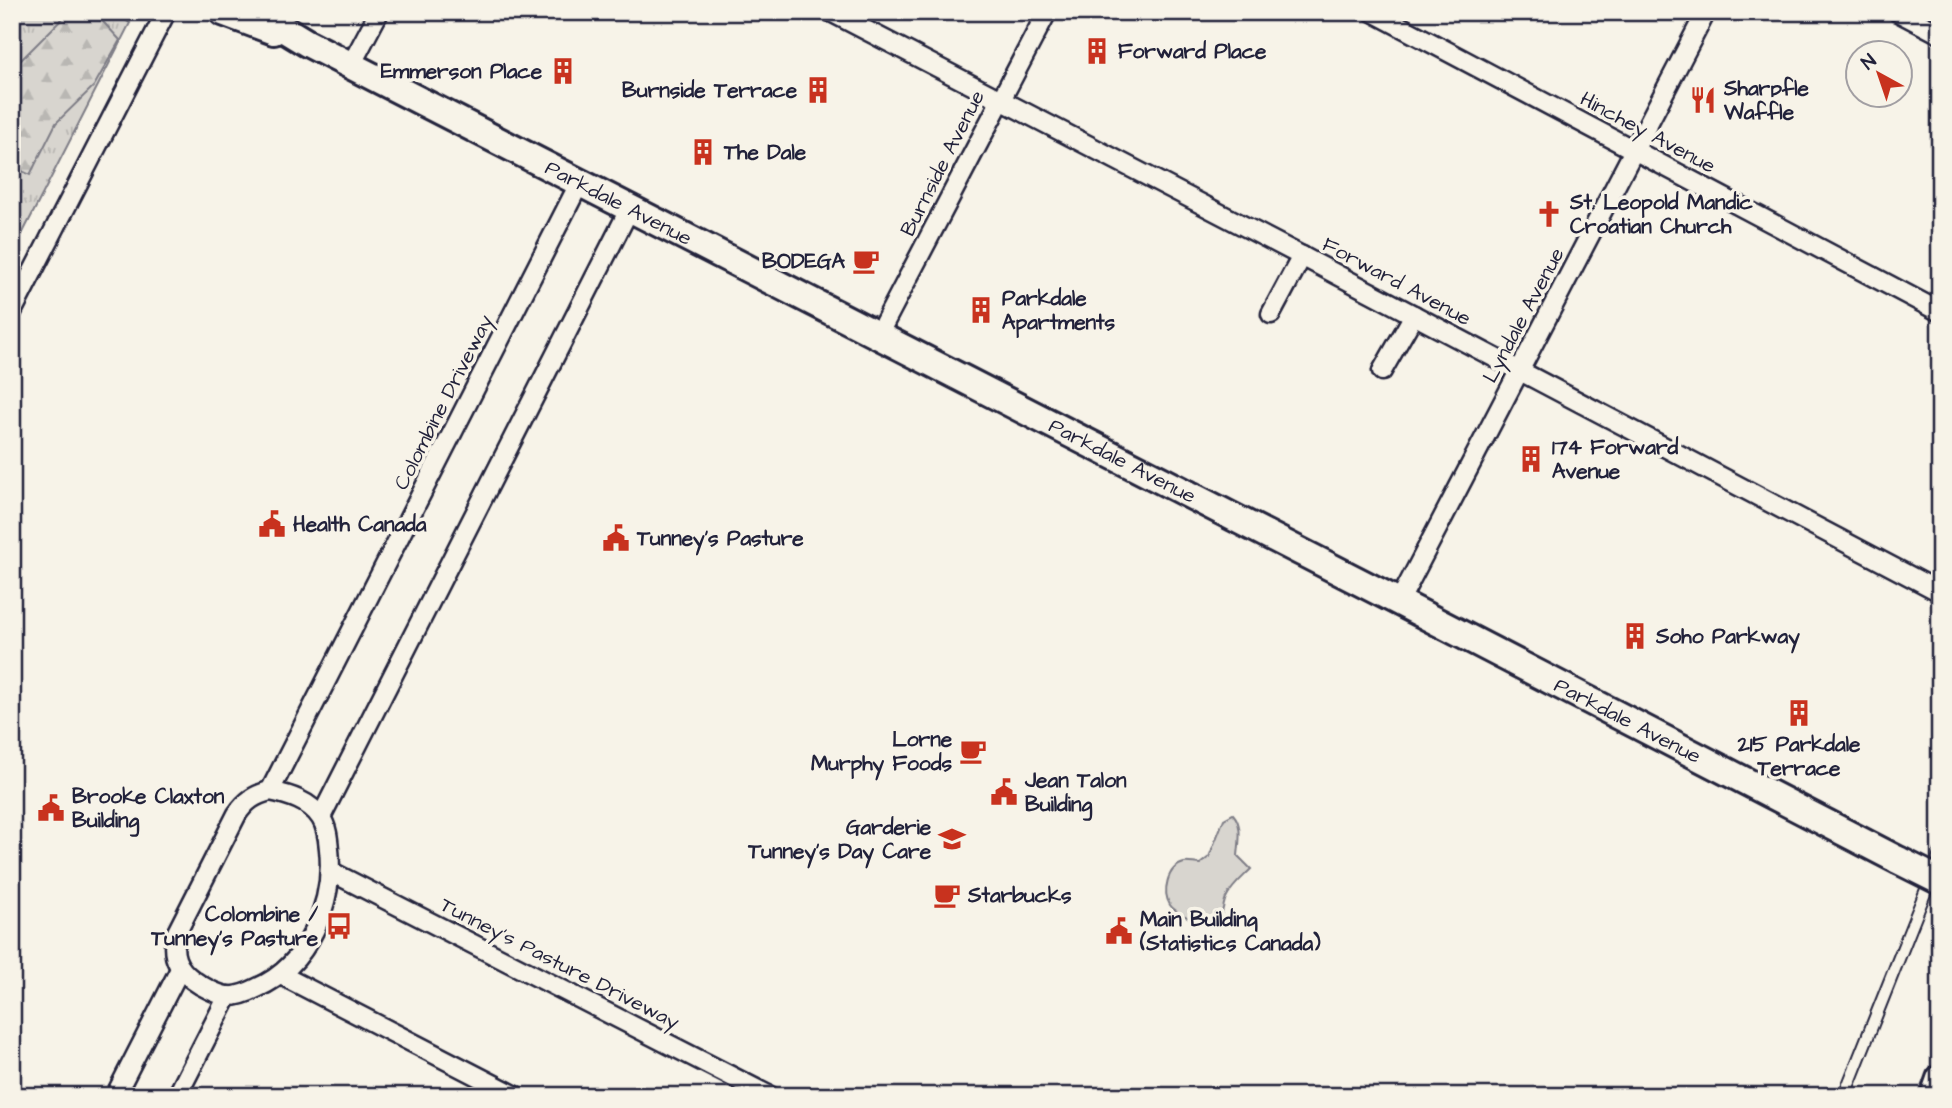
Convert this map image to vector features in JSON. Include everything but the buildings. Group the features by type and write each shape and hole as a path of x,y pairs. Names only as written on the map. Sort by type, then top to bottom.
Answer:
{"main road":[{"name":"Parkdale Avenue","path":"223,12 307,43"},
{"name":"Parkdale Avenue","path":"256,12 307,43 1940,881"},
{"path":"1934,1096 1940,1079"}],"street":[{"path":"12,312 166,12"},
{"path":"351,65 379,12"},
{"name":"Forward Avenue","path":"831,12 1940,592"},
{"name":"Burnside Avenue","path":"878,335 1047,12"},
{"name":"Hinchey Avenue","path":"1373,12 1940,312"},
{"name":"Lyndale Avenue","path":"1399,602 1706,12"},
{"path":"1898,12 1940,34"},
{"name":"Colombine Driveway","path":"270,791 580,182"},
{"path":"321,817 631,208"},
{"path":"1271,314 1302,256"},
{"path":"1382,371 1414,315"},
{"path":"270,791 289,795 309,805 321,817 327,832 330,871 327,900 316,927 300,953 281,975 247,992 228,996 193,981 180,969 174,958 176,934 237,814 246,802 257,794 270,791"},
{"name":"Tunney's Pasture Driveway","path":"330,871 770,1096"},
{"path":"115,1096 180,969"},
{"path":"281,975 516,1096"},
{"path":"177,1096 228,996"}],"green space":[{"path":"12,12 111,12 130,23 12,254"},
{"path":"69,12 94,12 120,40 94,86 56,123 30,175 12,166 12,74 16,65"},
{"path":"1233,814 1239,828 1238,856 1251,869 1228,894 1219,919 1208,923 1193,920 1170,905 1166,887 1170,875 1178,865 1200,864 1209,857 1224,819"}],"tram line":[{"path":"1837,1096 1940,838"},
{"path":"1851,1096 1940,872"}],"place":[{"name":"Forward Place","path":"1097,51"},
{"name":"Emmerson Place","path":"563,71"},
{"name":"Burnside Terrace","path":"818,90"},
{"name":"Sharpfle Waffle","path":"1703,100"},
{"name":"The Dale","path":"703,152"},
{"name":"St. Leopold Mandic Croatian Church","path":"1549,214"},
{"name":"BODEGA","path":"866,261"},
{"name":"Parkdale Apartments","path":"981,310"},
{"name":"174 Forward Avenue","path":"1531,459"},
{"name":"Health Canada","path":"272,524"},
{"name":"Tunney's Pasture","path":"616,538"},
{"name":"Soho Parkway","path":"1635,636"},
{"name":"215 Parkdale Terrace","path":"1799,713"},
{"name":"Lorne Murphy Foods","path":"973,751"},
{"name":"Jean Talon Building","path":"1004,792"},
{"name":"Brooke Claxton Building","path":"51,808"},
{"name":"Garderie Tunney's Day Care","path":"952,839"},
{"name":"Starbucks","path":"947,895"},
{"name":"Colombine / Tunney's Pasture","path":"339,926"},
{"name":"Main Building (Statistics Canada)","path":"1119,931"}]}
